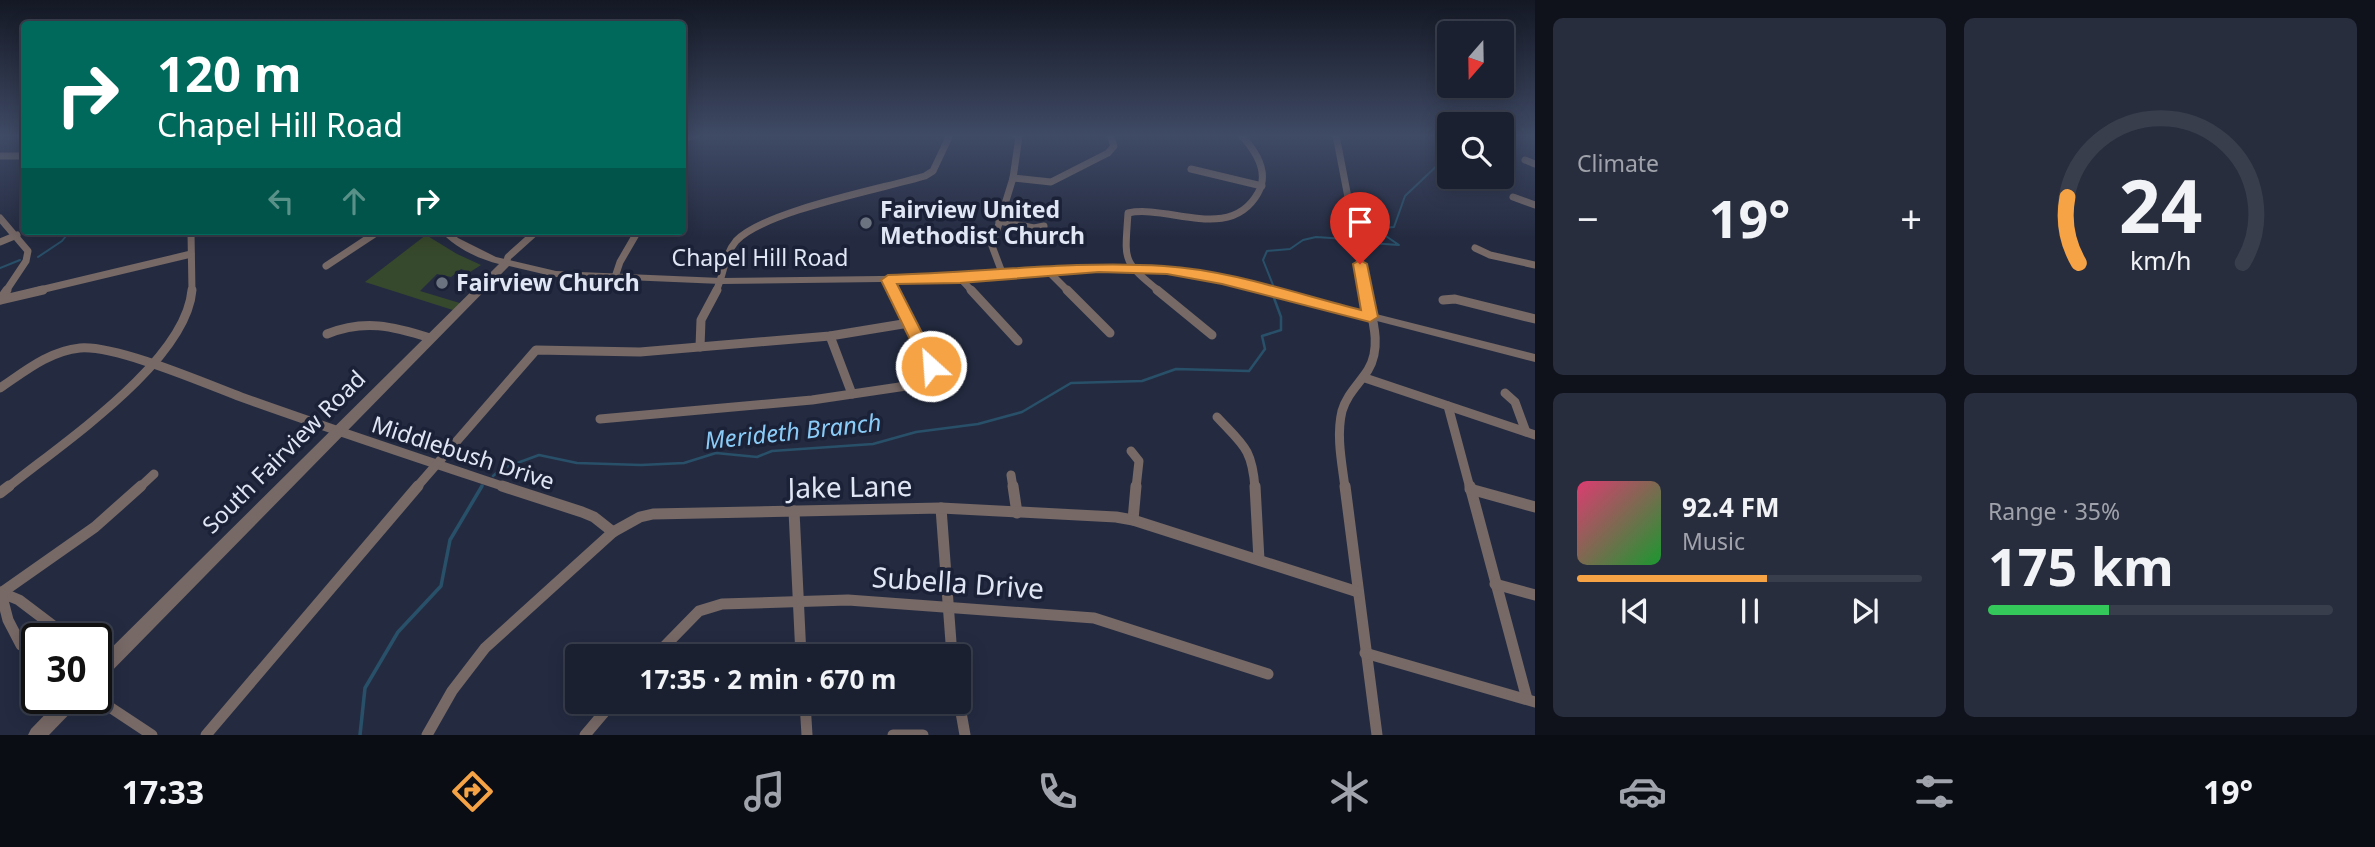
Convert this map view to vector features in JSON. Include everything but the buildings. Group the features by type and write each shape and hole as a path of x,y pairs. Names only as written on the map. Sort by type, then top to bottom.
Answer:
{"street":[{"path":"700,347 700,318 721,281 728,252 738,238 755,226 925,176 934,169"},
{"path":"1003,275 992,246 1014,169"},
{"path":"1013,178 1051,182 1076,169"},
{"path":"1192,169 1262,186"},
{"path":"1212,335 1131,268 1126,251 1128,212 1136,210 1179,218 1208,219 1230,216 1251,204 1262,186 1262,169"},
{"path":"1342,169 1376,342 1375,359 1365,378 1349,396 1339,422 1339,446 1377,735"},
{"path":"1513,197 1535,205"},
{"path":"0,218 18,235 28,251 0,300"},
{"path":"999,221 1034,228 1044,226"},
{"path":"0,242 18,235"},
{"path":"0,493 153,365 173,341 187,316 193,293 191,235"},
{"path":"326,266 373,235"},
{"name":"Chapel Hill Road","path":"451,235 472,250 506,263 556,274 615,277 721,281 888,280 1131,268 1222,279 1535,359"},
{"path":"506,263 515,259 533,235"},
{"path":"615,277 620,262 636,235"},
{"path":"1475,248 1490,255 1535,265"},
{"path":"0,300 191,254"},
{"name":"South Fairview Road","path":"112,659 506,263"},
{"path":"1048,271 1110,333"},
{"path":"960,278 1018,341"},
{"path":"600,419 812,400 913,385 928,375 931,366 888,280"},
{"path":"1443,300 1455,299 1535,319"},
{"path":"327,334 359,323 378,322 430,338"},
{"path":"206,735 528,356 536,350 640,352 830,336 909,323"},
{"path":"830,336 852,394"},
{"name":"Middlebush Drive","path":"0,388 38,362 56,354 79,348 98,349 153,365 338,432 582,512 594,517 613,532"},
{"path":"1365,378 1530,434"},
{"path":"1505,393 1515,402 1530,434"},
{"path":"1448,406 1495,584 1531,701"},
{"path":"1217,417 1248,450 1253,460 1259,560"},
{"path":"1131,450 1139,461 1133,520"},
{"path":"0,593 84,535 154,474"},
{"path":"1011,475 1017,513"},
{"path":"1470,489 1535,507"},
{"path":"941,508 951,644"},
{"name":"Jake Lane","path":"427,735 452,691 477,658 613,532 640,517 653,514 941,508 1133,520 1358,592"},
{"path":"793,511 800,644"},
{"path":"1495,584 1535,596"},
{"path":"0,593 19,600 49,623"},
{"path":"0,593 3,609 21,645"},
{"name":"Subella Drive","path":"667,644 699,611 722,604 848,600 1107,621 1268,674"},
{"path":"1366,653 1531,701"},
{"path":"112,709 152,735"},
{"path":"37,735 57,714"},
{"path":"585,735 603,714"},
{"path":"806,714 807,735"},
{"path":"961,714 965,735"},
{"path":"893,735 923,735"}],"green space":[{"path":"426,235 481,265 470,272 461,269 451,277 437,274 420,291 463,304 456,311 365,282"}],"waterway":[{"name":"Merideth Branch","path":"1370,243 1399,245 1380,232 1383,228 1394,227 1405,196 1433,169"},
{"path":"38,257 67,235"},
{"name":"Merideth Branch","path":"1273,285 1263,260 1267,251 1290,249 1303,240 1316,237 1346,239"},
{"path":"0,268 20,260"},
{"name":"Merideth Branch","path":"493,476 501,469 539,455 577,463 641,465 684,463 716,453 757,457 772,451 873,444 916,432 978,424 1022,412 1071,383 1142,381 1176,369 1249,371 1265,349 1262,336 1281,330 1281,317 1274,298"},
{"name":"Merideth Branch","path":"360,735 365,688 398,632 441,586 450,540 482,486"}],"place":[{"name":"Fairview United Methodist Church","path":"866,223"},
{"name":"Fairview Church","path":"442,283"}],"route":[{"path":"931,366 888,280 1099,268 1167,270 1222,279 1370,317 1360,264"}]}
